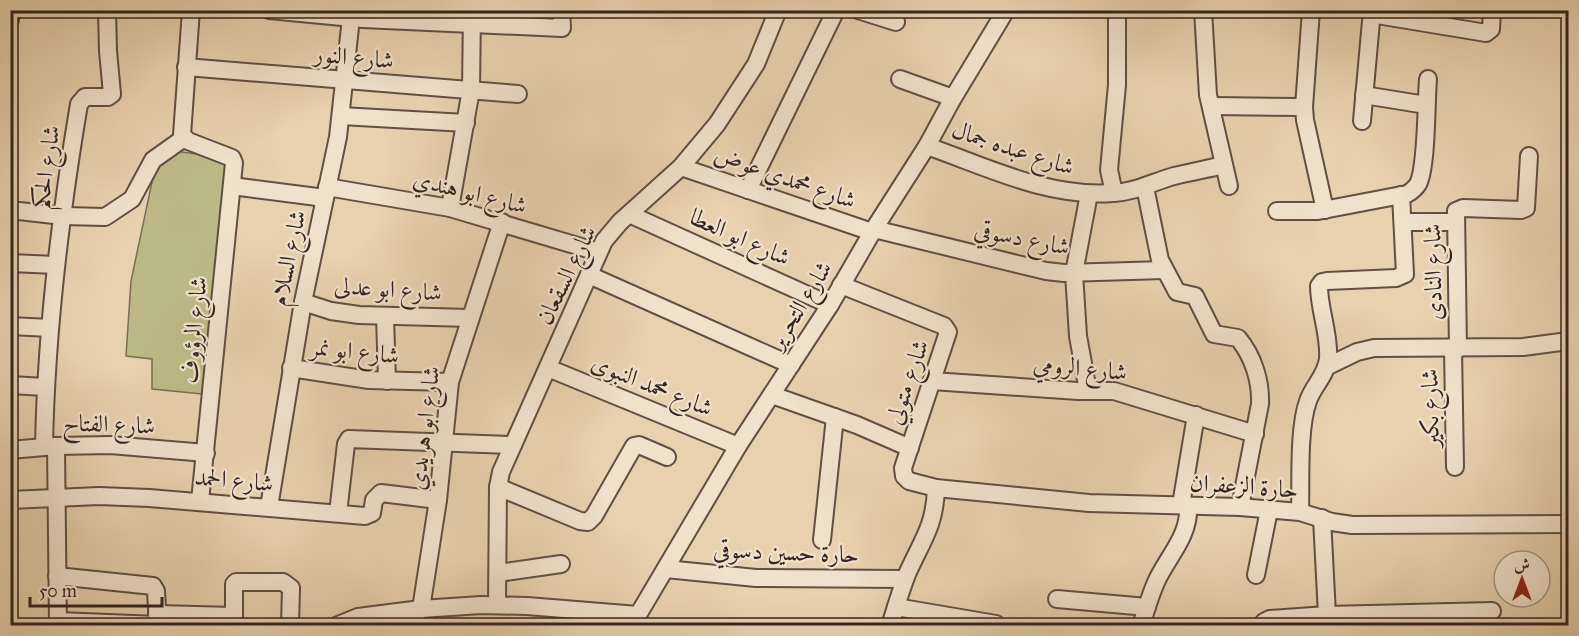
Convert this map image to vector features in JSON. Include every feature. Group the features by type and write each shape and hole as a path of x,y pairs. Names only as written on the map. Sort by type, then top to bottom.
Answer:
{"street":[{"path":"10,20 11,10"},
{"name":"شارع الحكم","path":"58,623 56,498 45,387 56,265 78,109 81,100 85,97 106,97 111,96 112,92 107,10"},
{"path":"10,210 63,216 105,217 132,199 153,160 184,138 181,130 191,10"},
{"path":"269,10 351,18 473,17 562,28 561,10"},
{"name":"شارع السقعان","path":"497,605 498,487 501,472 549,368 598,252 612,231 681,167 717,124 744,86 756,64 778,10"},
{"path":"748,190 836,10"},
{"path":"858,10 896,22"},
{"name":"شارع التحرير","path":"636,620 738,446 830,305 873,231 927,146 1006,10"},
{"path":"1114,193 1109,170 1116,91 1117,10"},
{"path":"1203,10 1206,79 1229,186"},
{"path":"1311,10 1304,106 1325,210"},
{"path":"1362,121 1371,12 1422,16 1483,33 1489,31 1492,18"},
{"path":"450,208 471,90 473,17"},
{"name":"شارع السلام","path":"269,507 303,302 341,116 351,18"},
{"name":"شارع النور","path":"186,66 518,94"},
{"path":"900,79 953,98"},
{"path":"1277,211 1325,210 1401,195 1414,190 1420,178 1428,79"},
{"path":"1364,95 1426,105"},
{"path":"1211,106 1304,106"},
{"path":"341,116 466,123"},
{"name":"شارع الرؤوف","path":"184,138 232,158 234,163 200,501"},
{"name":"شارع عبده جمال","path":"927,146 1034,184 1074,194 1114,193 1145,187 1172,177 1224,165"},
{"name":"شارع النادى","path":"1456,349 1456,211 1459,208 1521,210 1526,208 1529,156"},
{"name":"شارع محمدي عوض","path":"681,167 873,231"},
{"name":"شارع ابو هندي","path":"232,186 326,193 450,208 598,252"},
{"path":"1145,187 1157,249 1164,270 1178,292 1195,296 1214,334 1234,336 1241,342 1257,375 1260,404 1240,507"},
{"path":"1088,391 1078,336 1074,273 1089,194"},
{"path":"1300,512 1303,422 1308,400 1326,367 1328,350 1319,285 1327,280 1401,277 1405,274 1401,195"},
{"name":"شارع ابو العطا","path":"629,214 830,305"},
{"name":"شارع ابو هريدي","path":"417,615 438,500 450,382 502,222"},
{"path":"1403,222 1456,222"},
{"name":"شارع دسوقي","path":"873,231 1046,272 1164,270"},
{"path":"10,263 56,265"},
{"path":"589,275 791,365"},
{"name":"شارع متولي","path":"841,285 944,326 948,336 903,468 904,476 909,482 916,484"},
{"name":"شارع ابو عدلى","path":"303,302 345,314 470,318"},
{"path":"385,316 387,381"},
{"path":"10,326 50,328"},
{"path":"1326,367 1341,358 1374,348 1523,347 1569,342"},
{"name":"شارع بكير","path":"1455,467 1456,349"},
{"name":"شارع ابو نمر","path":"291,368 328,375 387,381 450,382"},
{"name":"شارع محمد النبوى","path":"549,368 738,446"},
{"name":"شارع الرومي","path":"932,381 1127,393 1255,434"},
{"path":"10,385 45,387"},
{"path":"772,395 835,417 909,448"},
{"path":"1141,626 1158,579 1184,534 1189,515 1184,505 1196,415"},
{"path":"822,540 835,417"},
{"path":"338,513 346,444 349,439 513,445"},
{"name":"شارع الفتاح","path":"10,450 50,446 110,445 206,453"},
{"path":"498,487 580,521 588,522 594,516 634,446 639,445 667,457"},
{"name":"حارة الزعفران","path":"916,484 1089,503 1240,507 1300,512 1332,522 1352,525 1569,524"},
{"path":"890,626 906,579 932,523 936,506 936,488"},
{"name":"شارع الحمد","path":"10,500 124,497 370,515 374,500 381,493 438,500"},
{"path":"1256,575 1269,510"},
{"path":"1322,518 1327,615"},
{"path":"498,573 561,564"},
{"name":"حارة حسين دسوقي","path":"666,569 756,578 906,579"},
{"path":"57,576 153,586 156,591 158,621"},
{"path":"58,623 234,621 233,589 236,582 287,582 291,591 290,626"},
{"path":"1057,599 1147,607"},
{"path":"336,626 358,617 417,615 497,605 636,620"},
{"path":"896,607 996,624"},
{"path":"1263,626 1267,620 1327,615 1361,620 1492,611"}],"shaded area":[{"path":"159,149 227,158 202,394 152,389 152,359 126,356 131,281"}]}
